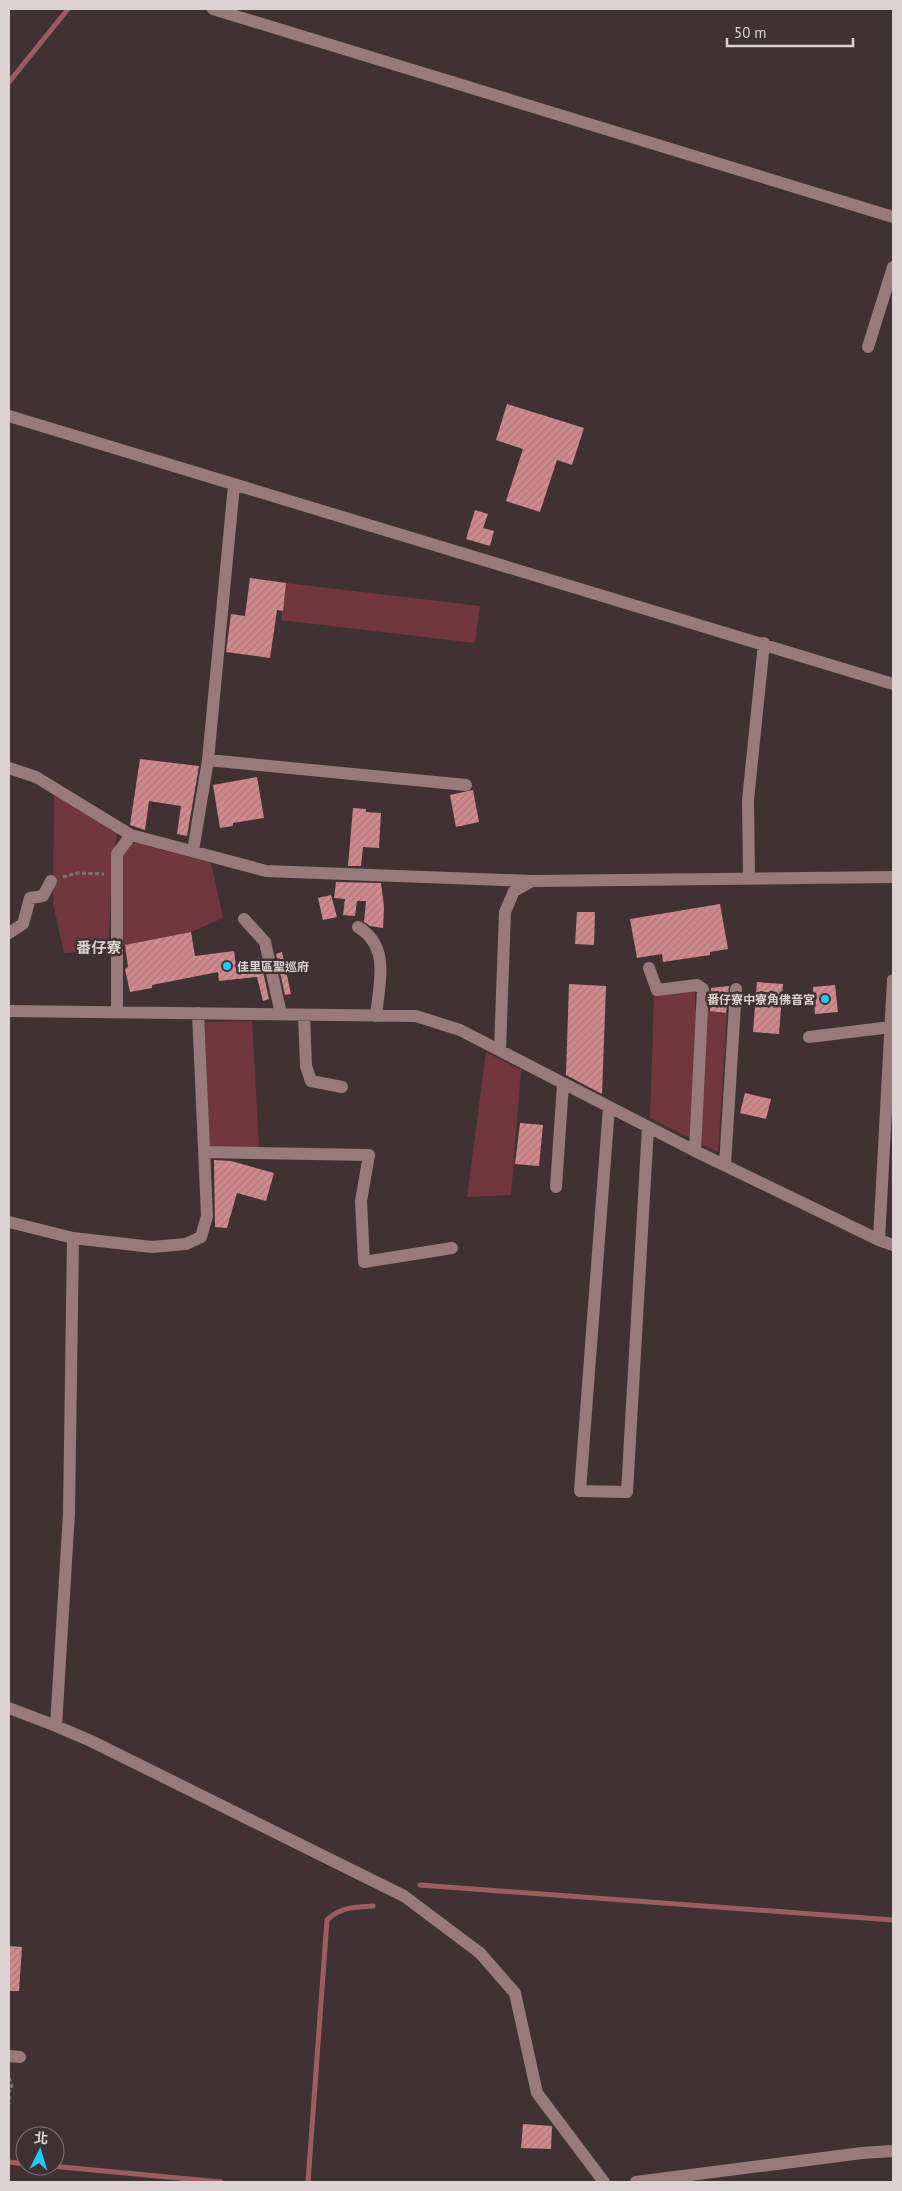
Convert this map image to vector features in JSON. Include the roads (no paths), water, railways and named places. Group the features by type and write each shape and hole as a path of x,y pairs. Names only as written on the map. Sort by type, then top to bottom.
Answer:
{"street":[{"path":"213,9 893,217"},
{"path":"868,347 893,267"},
{"path":"9,416 764,643 893,684"},
{"path":"192,852 208,760 234,485"},
{"path":"749,877 748,800 764,643"},
{"path":"208,760 466,785"},
{"path":"9,768 36,778 131,835 266,871 532,881 749,877 893,877"},
{"path":"117,1012 117,854 131,835"},
{"path":"9,933 23,924 30,898 43,896 51,881"},
{"path":"500,1050 505,912 514,891 532,881"},
{"path":"244,919 265,942 281,1014"},
{"path":"358,927 368,933 377,946 380,959 376,1016"},
{"path":"649,968 657,990 696,985 703,989 695,1151"},
{"path":"879,1240 893,980"},
{"path":"725,1165 736,989"},
{"path":"9,1010 416,1016 460,1030 695,1151 879,1240 893,1244"},
{"path":"9,1222 73,1238 152,1247 186,1244 201,1237 206,1216 198,1013"},
{"path":"304,1014 306,1066 311,1081 342,1087"},
{"path":"809,1037 891,1028"},
{"path":"556,1187 563,1084"},
{"path":"609,1107 580,1491 627,1492 648,1127"},
{"path":"204,1152 369,1155 361,1201 364,1262 452,1248"},
{"path":"56,1726 69,1513 73,1238"},
{"path":"9,1708 56,1726 404,1896 480,1953 515,1993 537,2093 604,2182"},
{"path":"636,2182 862,2153 893,2151"}],"waterway":[{"path":"9,82 68,9"},
{"path":"420,1885 893,1920"},
{"path":"308,2182 327,1920 343,1910 354,1907 373,1906"},
{"path":"9,2162 15,2163"},
{"path":"65,2167 221,2182"}],"place":[{"name":"佳里區聖巡府","path":"227,966"},
{"name":"番仔寮中寮角佛音宮","path":"825,999"}],"district":[{"name":"番仔寮","path":"99,947"}]}
